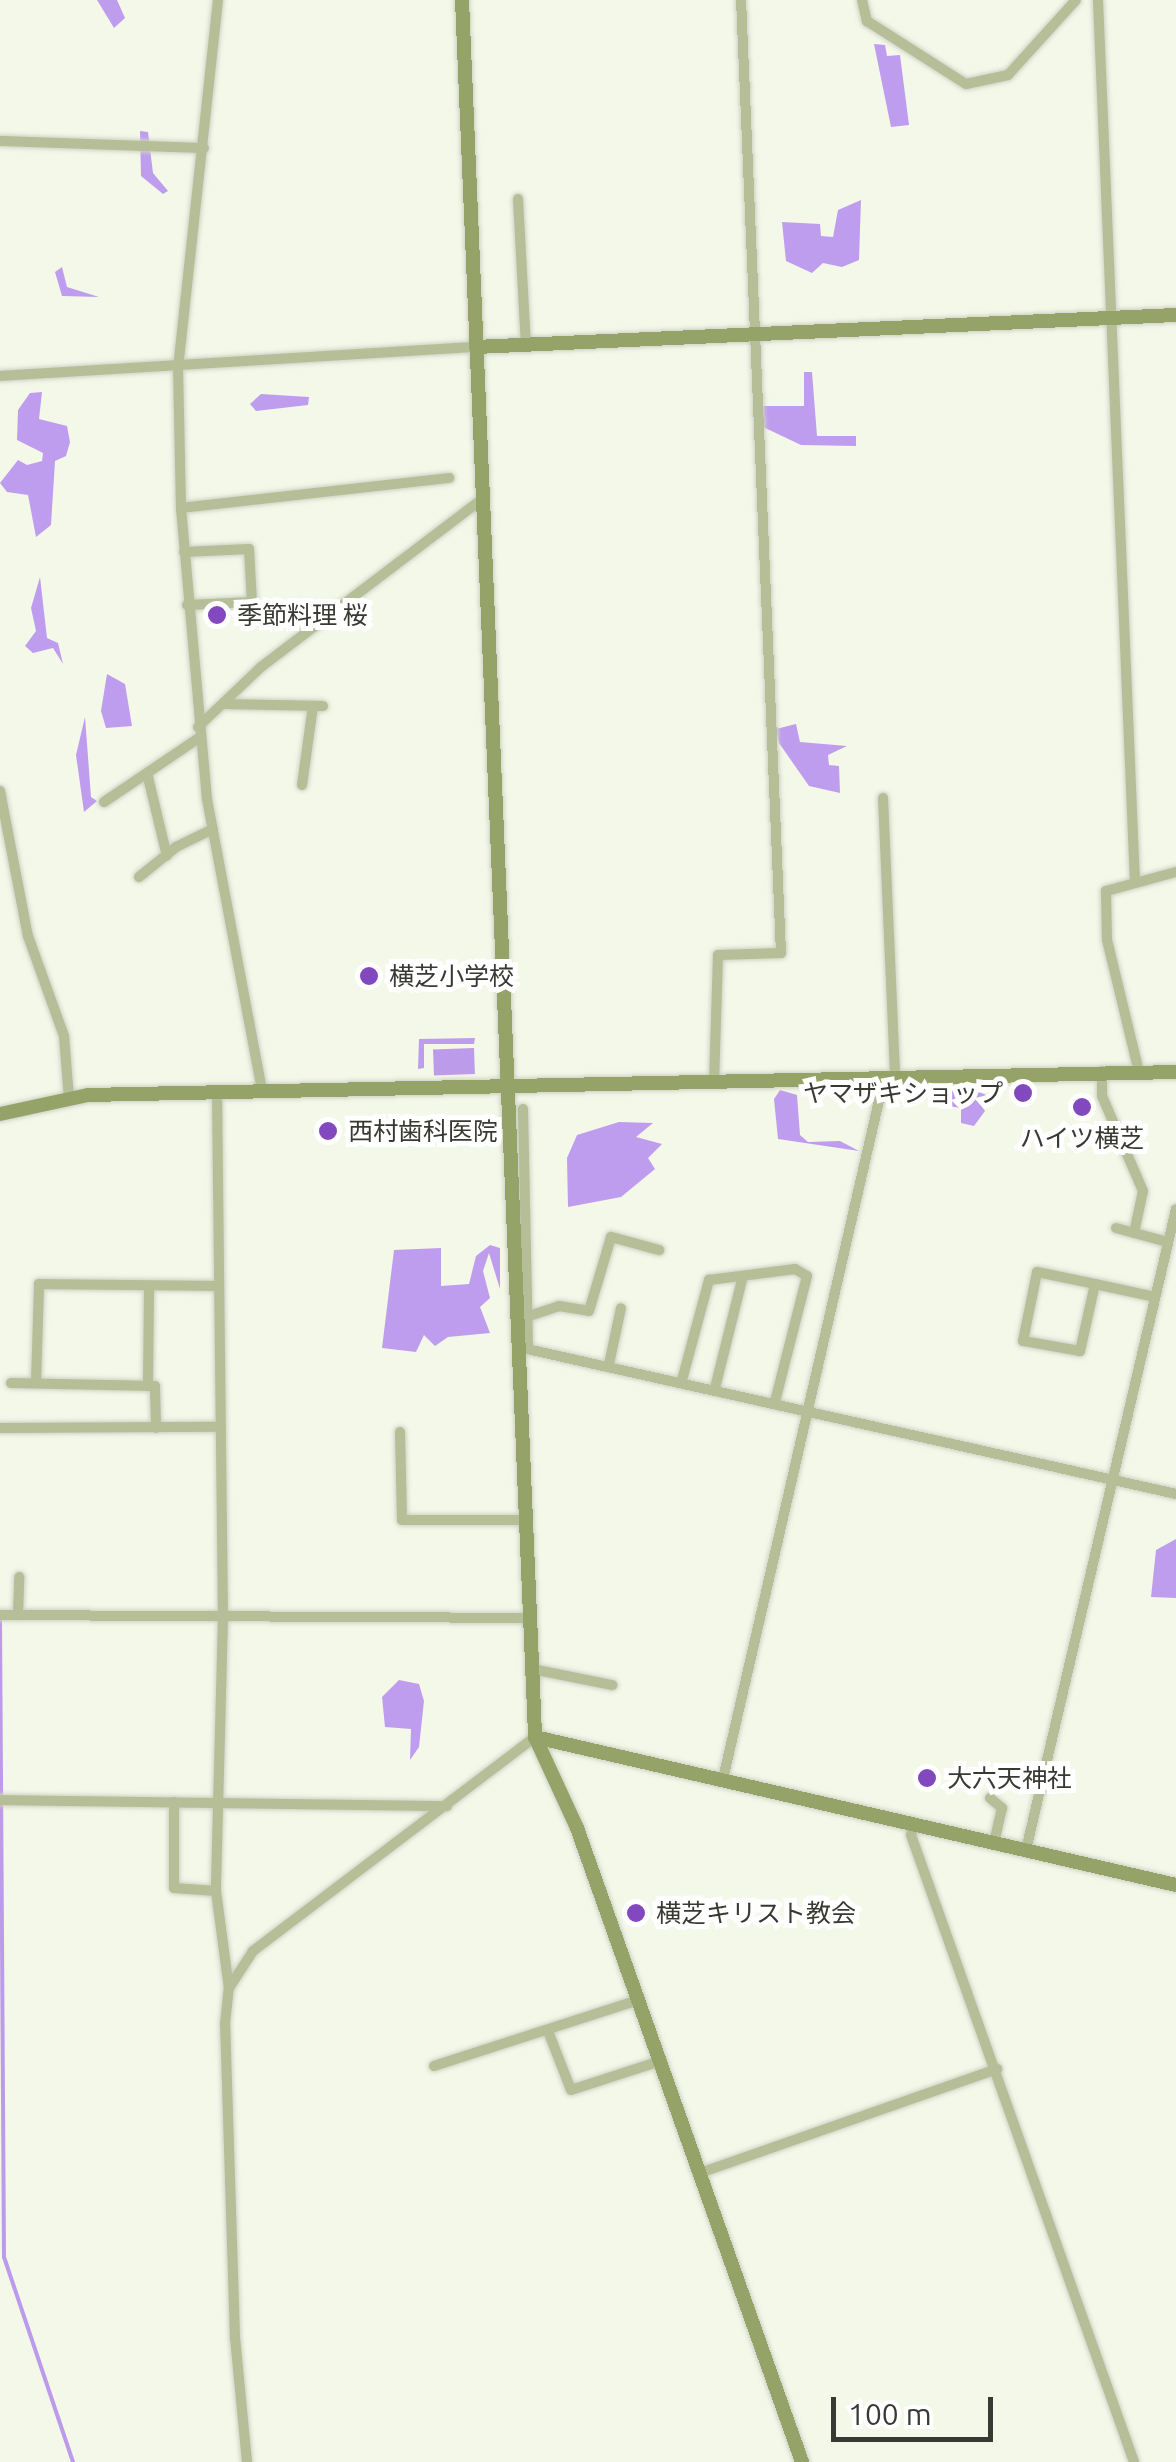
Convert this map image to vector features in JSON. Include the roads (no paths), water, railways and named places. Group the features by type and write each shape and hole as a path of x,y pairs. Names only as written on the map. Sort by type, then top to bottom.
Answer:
{"street":[{"path":"218,0 178,366 182,508 198,733 212,829 262,1092"},
{"path":"462,0 486,497 507,1089 523,1347 524,1520 536,1737 577,1828 802,2462"},
{"path":"714,1083 718,956 780,953 741,0"},
{"path":"862,0 867,21 966,84 1008,75 1076,0"},
{"path":"1098,0 1135,881"},
{"path":"0,141 204,148"},
{"path":"518,199 526,346"},
{"path":"0,376 752,331 1176,314"},
{"path":"182,508 449,478"},
{"path":"104,802 198,733 262,667 486,497"},
{"path":"184,552 250,549 252,602 188,605"},
{"path":"224,704 318,706 302,785"},
{"path":"147,774 167,856"},
{"path":"0,791 28,936 64,1036 69,1098"},
{"path":"724,1779 806,1408 889,1079 883,798"},
{"path":"138,877 212,829"},
{"path":"1139,1072 1107,940 1106,890 1176,872"},
{"path":"1102,1072 1102,1096 1143,1191 1134,1233"},
{"path":"0,1114 69,1098 216,1090 507,1089 1176,1072"},
{"path":"216,1090 223,1617 216,1892 229,1988 225,2024 239,2432 247,2462"},
{"path":"523,1109 530,1316 523,1347"},
{"path":"1026,1850 1176,1209"},
{"path":"1116,1228 1168,1242"},
{"path":"530,1316 559,1306 589,1311 612,1237 659,1250"},
{"path":"682,1380 709,1280 795,1269 807,1276 776,1402"},
{"path":"1095,1284 1080,1350 1023,1341 1037,1272 1095,1284 1155,1297"},
{"path":"714,1388 743,1276"},
{"path":"36,1382 39,1284 218,1286"},
{"path":"148,1386 150,1286"},
{"path":"609,1364 621,1308"},
{"path":"523,1347 1176,1494"},
{"path":"12,1384 155,1386 156,1428"},
{"path":"0,1428 219,1427"},
{"path":"400,1432 402,1520 524,1520"},
{"path":"18,1615 19,1577"},
{"path":"0,1615 530,1618"},
{"path":"532,1669 612,1685"},
{"path":"536,1737 1176,1885"},
{"path":"229,1988 253,1951 536,1737"},
{"path":"990,1798 1002,1808 994,1842"},
{"path":"0,1800 448,1806"},
{"path":"174,1802 174,1888 216,1892"},
{"path":"914,1824 910,1835 1134,2462"},
{"path":"434,2066 638,2000"},
{"path":"548,2031 571,2090 660,2062"},
{"path":"700,2172 996,2069"}],"waterway":[{"path":"0,1620 4,2257 73,2462"}],"place":[{"name":"季節料理 桜","path":"217,615"},
{"name":"横芝小学校","path":"369,976"},
{"name":"ヤマザキショップ","path":"1023,1093"},
{"name":"ハイツ横芝","path":"1082,1107"},
{"name":"西村歯科医院","path":"328,1131"},
{"name":"大六天神社","path":"927,1778"},
{"name":"横芝キリスト教会","path":"636,1913"}]}
